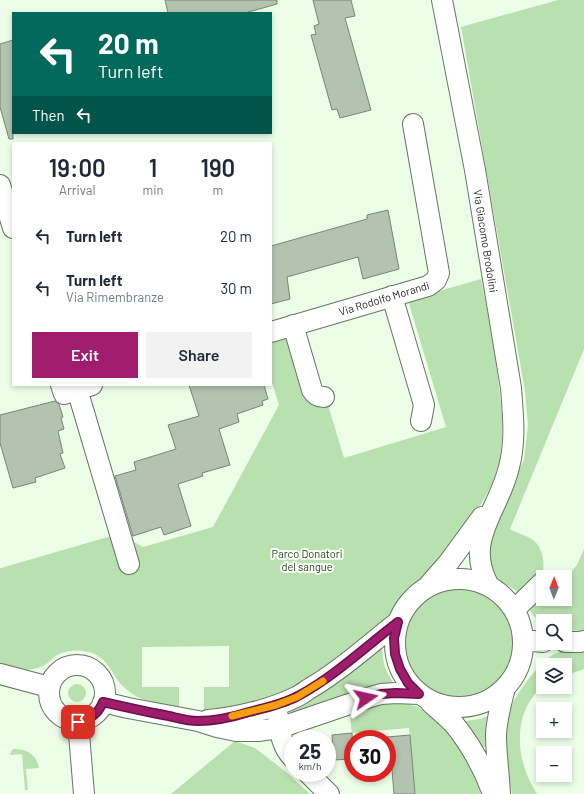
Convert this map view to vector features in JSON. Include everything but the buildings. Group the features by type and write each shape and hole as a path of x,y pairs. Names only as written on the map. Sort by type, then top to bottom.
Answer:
{"street":[{"name":"Via Giacomo Brodolini","path":"442,0 475,170 511,388 514,423 511,461 505,482 483,530 479,551 484,577 489,586"},
{"name":"Via Rodolfo Morandi","path":"272,332 428,286 436,280 439,273 414,124"},
{"path":"0,185 12,225"},
{"path":"392,296 424,406 421,422"},
{"path":"293,325 312,390 317,396 324,397"},
{"path":"76,386 129,564"},
{"name":"Via Giacomo Brodolini","path":"428,586 454,557 505,482"},
{"path":"103,702 198,721 236,731 258,731 279,728 381,694 396,693 424,697 439,704 460,708 484,702 505,688 513,677 519,666 523,640 520,625 514,610 503,597 489,586 474,581 458,579 443,581 428,586 411,599 398,622 394,638 395,654 400,669 408,683 424,697 453,723 465,739 475,754 493,794"},
{"path":"514,610 536,589"},
{"path":"198,721 239,715 276,705 297,697 342,668 398,622"},
{"path":"523,640 536,641"},
{"path":"572,642 584,641"},
{"path":"80,665 88,668 100,678 103,683 105,696 103,702 98,712 88,719 78,722 64,719 54,711 49,700 49,687 52,679 64,668 80,665"},
{"path":"0,674 49,687"},
{"path":"500,794 496,732 505,688"},
{"path":"276,705 279,728 284,744"},
{"path":"78,722 84,794"},
{"path":"317,782 329,794"}],"green space":[{"path":"558,0 584,0 584,349 510,529 533,540 537,544 542,553 544,565 543,570 536,570 536,583 520,596 515,590 501,583 490,573 486,562 498,516 524,459 528,426 525,391 461,27"},
{"name":"Parco Donatori del sangue","path":"481,279 497,369 502,415 502,440 500,459 491,486 474,517 424,577 398,601 390,617 355,648 274,699 225,708 204,709 204,687 229,687 229,646 142,647 142,687 179,687 179,708 150,702 131,693 120,683 102,658 89,652 75,650 62,653 54,657 45,665 28,670 0,666 0,568 125,532 127,538 143,547 213,527 279,405 272,382 272,341 287,336 327,402 344,458 446,427 408,300"},
{"path":"584,549 584,631 572,630 572,614 536,614 536,618 532,614 530,606 536,602 536,606 572,606 572,570 577,565"},
{"path":"459,589 480,593 497,605 509,622 513,643 509,664 497,681 480,693 459,697 438,693 421,681 409,664 405,643 409,622 421,605 438,593"},
{"path":"382,644 385,665 393,684 291,714 290,708"},
{"path":"584,648 584,669 572,673 572,658 548,658 554,654"},
{"path":"536,670 536,693 529,702 525,712 520,732 520,743 523,763 537,794 512,794 505,747 506,719 516,697"},
{"path":"73,684 81,684 86,689 84,700 81,702 73,702 68,697 68,689"},
{"path":"401,702 418,707 440,723 453,736 476,776 481,794 415,794 409,728 386,730 352,730 350,718 353,712 372,703"},
{"path":"487,716 485,747 476,749 458,722 480,719"},
{"path":"235,741 255,748 284,770 284,782 297,782 310,794 171,794"},
{"path":"14,749 27,751 36,759 38,763 39,768 26,769 28,790 25,790 22,754 10,755"}],"slow traffic":[{"path":"232,716 276,705 297,697 323,681"}],"route":[{"path":"78,722 88,719 98,712 103,702 198,721 239,715 276,705 297,697 323,681 342,668 398,622 394,638 395,654 400,669 408,683 419,694 381,694 366,698"}]}
